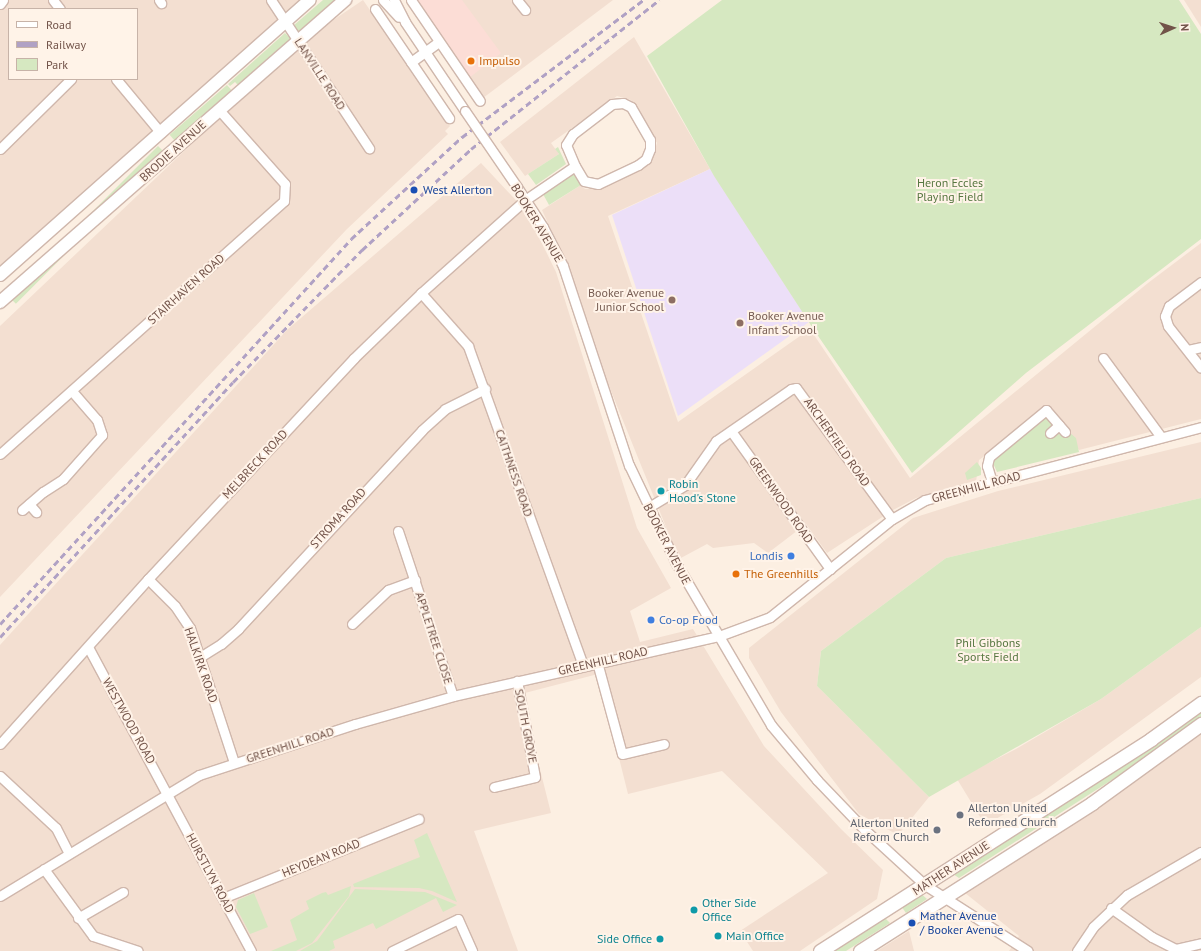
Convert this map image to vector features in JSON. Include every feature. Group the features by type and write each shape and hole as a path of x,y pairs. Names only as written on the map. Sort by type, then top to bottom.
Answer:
{"main road":[{"name":"MATHER AVENUE","path":"820,951 1151,739 1201,703"},
{"name":"MATHER AVENUE","path":"860,951 945,895 1092,803 1201,724"}],"street":[{"path":"0,4 3,0"},
{"path":"53,0 59,8"},
{"name":"LANVILLE ROAD","path":"271,0 368,148"},
{"name":"BRODIE AVENUE","path":"0,275 310,0"},
{"name":"BRODIE AVENUE","path":"0,302 176,150 297,40 345,0"},
{"name":"BOOKER AVENUE","path":"383,0 404,22 517,187 563,266 621,446 676,563 771,725 817,780 865,830 925,885 945,895 1028,951"},
{"name":"BOOKER AVENUE","path":"394,0 404,22"},
{"path":"411,0 480,101"},
{"path":"517,0 525,10"},
{"path":"375,9 449,118"},
{"path":"411,62 424,51 439,42"},
{"path":"0,149 70,80"},
{"path":"117,80 176,150"},
{"path":"618,102 632,107 650,140 646,158 638,165 598,184 584,181 575,166 566,144 572,134 609,105 618,102"},
{"name":"STAIRHAVEN ROAD","path":"0,454 284,200 285,184 219,110"},
{"name":"MELBRECK ROAD","path":"0,744 148,579 354,358 421,294 525,200 575,166"},
{"path":"1201,282 1169,306 1165,316 1168,326 1201,368"},
{"name":"CAITHNESS ROAD","path":"421,294 468,346 485,389 560,606 584,666"},
{"path":"1188,350 1201,347"},
{"path":"1103,358 1161,437"},
{"name":"ARCHERFIELD ROAD","path":"649,507 676,493 685,485 716,441 792,388 799,388 892,519"},
{"name":"STROMA ROAD","path":"200,657 221,644 238,629 422,430 445,409 485,389"},
{"path":"36,512 26,507 43,492 64,480 102,435 97,420 72,391"},
{"path":"992,482 987,466 990,457 1046,410 1062,428 1050,433"},
{"name":"GREENHILL ROAD","path":"0,896 199,775 453,696 598,662 719,636 770,617 892,519 925,500 1201,427"},
{"name":"GREENWOOD ROAD","path":"731,431 830,569"},
{"name":"APPLETREE CLOSE","path":"398,530 453,696"},
{"name":"HALKIRK ROAD","path":"148,579 184,617 200,657 234,763"},
{"name":"APPLETREE CLOSE","path":"352,624 388,590 415,580"},
{"name":"WESTWOOD ROAD","path":"88,647 169,794"},
{"path":"598,662 622,754 664,744"},
{"name":"SOUTH GROVE","path":"494,787 535,777 517,681"},
{"path":"0,776 56,828 69,854"},
{"name":"HURSTLYN ROAD","path":"169,794 251,951"},
{"name":"HEYDEAN ROAD","path":"223,898 419,819"},
{"path":"1077,951 1093,927 1111,908 1127,895 1201,852"},
{"path":"44,869 78,918 93,936 138,951"},
{"path":"78,918 123,892"},
{"path":"1111,908 1152,937 1176,949 1201,943"},
{"path":"392,951 458,919 472,951"}],"shaded area":[{"path":"0,0 310,0 0,275"},
{"path":"363,0 450,126 445,131 448,134 347,229 0,597 0,326 295,46"},
{"path":"416,0 462,0 501,53 469,78"},
{"path":"462,0 613,0 483,98 469,78"},
{"path":"1184,0 1201,0 1201,27"},
{"path":"634,37 710,169 608,216 678,422 810,329 910,478 1148,283 1201,243 1201,419 1079,450 1049,409 979,460 976,482 916,498 893,510 827,553 806,524 768,553 754,543 713,548 707,544 679,559 592,344 557,243 542,210 581,185 585,189 597,188 651,161 657,143 631,100 617,96 551,143 559,154 525,176 500,142"},
{"path":"481,163 526,211 556,272 637,528 671,588 630,611 640,642 693,629 764,746 841,829 883,870 877,899 800,951 753,951 740,931 828,873 722,771 628,794 598,674 521,694 551,813 474,831 518,951 0,951 0,645 287,330"},
{"path":"710,169 809,322 678,416 612,215"},
{"path":"1201,442 1201,498 946,558 821,651 817,686 929,797 898,835 859,814 781,712 749,658 749,648 913,518 998,491"},
{"path":"1201,627 1201,677 1040,794 985,825 957,779 1016,749 1101,699"},
{"path":"1201,731 1201,951 1009,951 1019,936 965,893 1005,861"},
{"path":"909,931 914,951 877,951"}],"green space":[{"path":"323,0 340,0 299,35 293,26"},
{"name":"Heron Eccles Playing Field","path":"722,0 1179,0 1201,34 1201,239 1026,373 912,473 814,330 714,176 647,56"},
{"path":"285,33 292,40 238,85 235,82 230,86 228,84"},
{"path":"227,85 234,93 177,143 170,135"},
{"path":"158,146 166,154 16,304 8,296"},
{"path":"558,147 566,164 536,185 528,174 559,154 555,149"},
{"path":"570,175 575,175 581,185 549,205 543,194"},
{"path":"1040,417 1048,418 1056,433 1064,436 1069,432 1076,438 1079,452 997,472 993,463 997,453"},
{"path":"977,462 981,468 981,475 967,480 965,473"},
{"name":"Phil Gibbons Sports Field","path":"1201,498 1201,627 1101,699 929,797 817,686 821,651 946,558"},
{"path":"1201,704 1201,718 1135,765 959,878 950,872"},
{"path":"427,833 457,902 432,891 419,888 354,887 353,884 420,857 414,840"},
{"path":"351,886 349,896 312,943 296,951 271,951 297,940 290,920 309,909 306,901 322,893 326,892 328,895"},
{"path":"355,889 425,892 457,905 443,912 436,898 376,929 373,923 333,941 335,948 329,951 300,951 317,941"},
{"path":"918,891 927,899 906,913 899,903"},
{"path":"254,893 268,927 250,934 236,907 238,900"},
{"path":"882,915 890,923 846,951 826,951"}],"railway":[{"path":"0,624 351,239 462,137 643,0"},
{"path":"0,637 233,382 362,250 471,149 659,0"}],"place":[{"name":"Impulso","path":"471,61"},
{"name":"West Allerton","path":"414,190"},
{"name":"Booker Avenue Junior School","path":"672,300"},
{"name":"Booker Avenue Infant School","path":"740,323"},
{"name":"Robin Hood's Stone","path":"661,491"},
{"name":"Londis","path":"791,556"},
{"name":"The Greenhills","path":"736,574"},
{"name":"Co-op Food","path":"651,620"},
{"name":"Allerton United Reformed Church","path":"960,815"},
{"name":"Allerton United Reform Church","path":"937,830"},
{"name":"Other Side Office","path":"694,910"},
{"name":"Mather Avenue / Booker Avenue","path":"912,923"},
{"name":"Main Office","path":"718,936"},
{"name":"Side Office","path":"660,939"}]}
